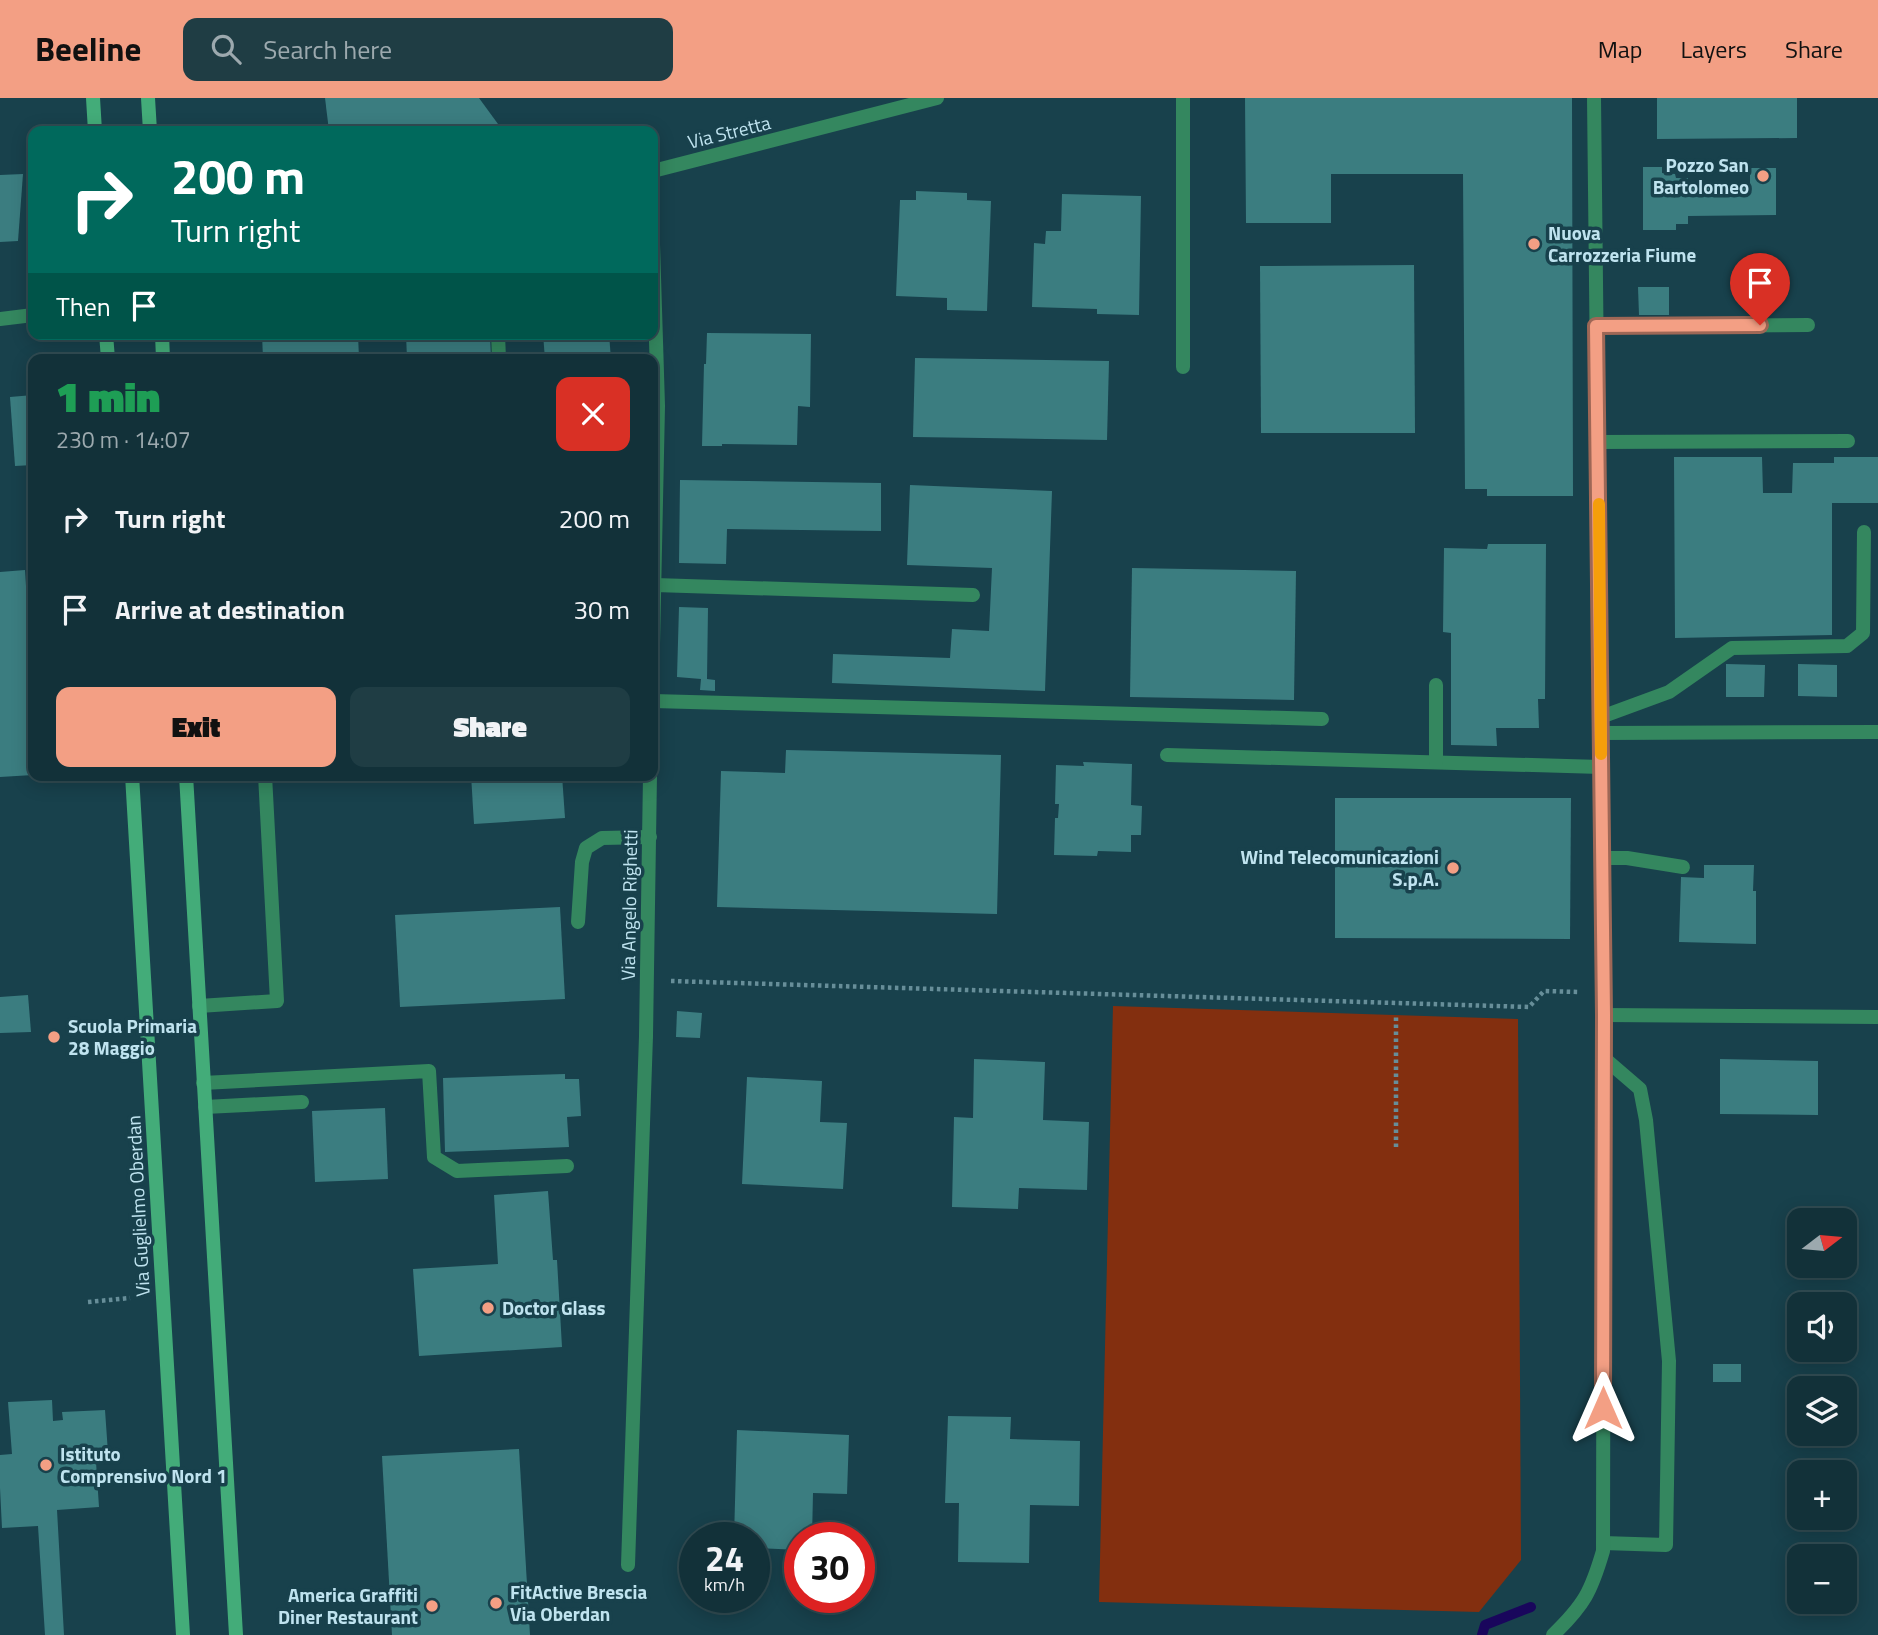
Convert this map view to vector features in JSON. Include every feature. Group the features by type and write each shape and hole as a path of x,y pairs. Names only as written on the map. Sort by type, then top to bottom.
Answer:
{"main road":[{"path":"93,98 95,126"},
{"path":"148,98 150,126"},
{"name":"Via Guglielmo Oberdan","path":"132,781 183,1635"},
{"path":"186,781 236,1635"}],"street":[{"name":"Via Stretta","path":"658,170 937,98"},
{"path":"1183,98 1183,367"},
{"path":"1553,1635 1575,1612 1592,1588 1603,1551 1604,993 1594,98"},
{"path":"0,319 28,316"},
{"path":"1596,326 1808,325"},
{"path":"1598,442 1848,441"},
{"path":"1601,717 1668,692 1732,648 1847,646 1863,633 1864,531"},
{"path":"658,585 973,596"},
{"path":"1436,685 1436,762"},
{"path":"658,701 1322,719"},
{"path":"1601,733 1878,733"},
{"path":"1167,755 1601,767"},
{"path":"199,1006 277,1001 265,781"},
{"name":"Via Angelo Righetti","path":"628,1565 648,980 650,781"},
{"path":"578,922 582,862 586,848 602,838 650,837"},
{"path":"1603,858 1628,858 1683,867"},
{"path":"1604,1015 1878,1017"},
{"path":"1603,1543 1666,1545 1669,1361 1646,1120 1640,1090 1604,1058"},
{"path":"203,1083 429,1071 434,1157 457,1171 567,1166"},
{"path":"205,1107 302,1101"}],"path":[{"path":"648,980 1530,1007 1544,992 1604,993"},
{"path":"1396,1016 1396,1147"},
{"path":"88,1301 130,1298"}],"shaded area":[{"path":"1113,1006 1518,1019 1521,1560 1479,1612 1099,1602"}],"building":[{"path":"325,98 479,98 498,124 495,126 328,126"},
{"path":"1245,98 1572,98 1573,496 1487,496 1487,489 1465,489 1463,174 1331,174 1331,223 1246,223"},
{"path":"1657,98 1797,98 1797,138 1657,139"},
{"path":"1643,167 1662,167 1662,173 1675,174 1676,178 1688,178 1688,184 1750,184 1750,168 1776,168 1776,215 1688,216 1688,224 1676,224 1676,230 1643,230"},
{"path":"23,174 18,241 0,242 0,175"},
{"path":"916,191 967,193 967,200 991,201 987,311 947,310 947,298 896,296 900,200 916,200"},
{"path":"1062,194 1141,196 1139,315 1097,314 1097,309 1032,307 1034,243 1045,244 1046,231 1061,231"},
{"path":"1414,265 1415,433 1261,433 1260,266"},
{"path":"1638,287 1669,287 1669,315 1639,315"},
{"path":"707,333 811,334 810,407 798,406 797,445 702,446"},
{"path":"262,340 358,340 359,354 263,354"},
{"path":"406,340 490,340 491,354 407,354"},
{"path":"543,340 609,340 611,354 545,354"},
{"path":"915,358 1109,361 1107,440 913,437"},
{"path":"28,395 28,465 15,466 10,397"},
{"path":"1674,457 1762,457 1763,493 1792,493 1793,463 1834,463 1834,457 1878,457 1878,503 1832,503 1832,635 1675,638"},
{"path":"680,480 881,483 881,531 727,529 726,564 679,563"},
{"path":"910,485 1052,491 1045,691 832,683 833,654 950,658 952,629 989,631 992,568 907,565"},
{"path":"1488,544 1546,544 1545,699 1538,699 1539,728 1496,728 1497,746 1451,745 1451,633 1443,632 1444,548 1487,549"},
{"path":"1132,568 1296,571 1294,700 1130,697"},
{"path":"25,570 28,586 28,775 0,777 0,572"},
{"path":"679,607 708,608 707,679 715,680 715,691 700,690 701,679 677,677"},
{"path":"1726,664 1765,665 1764,697 1726,697"},
{"path":"1798,664 1837,665 1837,697 1798,696"},
{"path":"786,750 1001,755 997,914 717,907 721,771 785,773"},
{"path":"1083,762 1132,764 1131,805 1142,806 1141,835 1131,835 1131,852 1098,851 1097,856 1054,855 1055,818 1058,818 1059,804 1055,804 1056,765 1084,766"},
{"path":"471,781 562,781 565,818 474,824"},
{"name":"Wind Telecomunicazioni S.p.A.","path":"1335,798 1571,798 1570,939 1335,938"},
{"path":"1704,865 1754,865 1756,944 1679,942 1681,877 1704,878"},
{"path":"560,907 565,999 400,1007 395,915"},
{"path":"28,995 31,1032 0,1033 0,997"},
{"path":"677,1011 702,1013 700,1038 676,1037"},
{"path":"974,1059 1045,1062 1043,1120 1089,1122 1087,1190 1019,1188 1018,1209 952,1207 954,1117 973,1118"},
{"path":"1720,1059 1818,1061 1818,1115 1720,1114"},
{"path":"565,1074 565,1079 579,1079 581,1116 567,1117 569,1147 445,1152 443,1078"},
{"path":"747,1077 822,1081 820,1122 847,1123 843,1189 742,1184"},
{"path":"385,1108 388,1179 315,1182 312,1111"},
{"name":"Doctor Glass","path":"548,1191 553,1260 557,1260 562,1347 419,1356 413,1269 498,1264 494,1195"},
{"path":"1713,1364 1741,1364 1741,1382 1713,1382"},
{"path":"52,1400 53,1421 63,1420 62,1412 105,1410 108,1453 82,1455 82,1463 96,1462 99,1507 57,1510 64,1635 45,1635 38,1526 2,1528 0,1455 12,1454 8,1402"},
{"path":"948,1416 1011,1417 1010,1439 1080,1441 1079,1506 1030,1505 1029,1563 958,1562 959,1503 945,1503"},
{"path":"737,1430 849,1435 847,1494 813,1493 812,1522 784,1522 784,1549 770,1549 770,1522 734,1522"},
{"path":"519,1449 530,1635 392,1635 382,1456"}],"waterway":[{"path":"1482,1635 1485,1625 1531,1607"}],"slow traffic":[{"path":"1599,504 1601,754"}],"place":[{"name":"Pozzo San Bartolomeo","path":"1763,176"},
{"name":"Nuova Carrozzeria Fiume","path":"1534,244"},
{"name":"Wind Telecomunicazioni S.p.A.","path":"1453,868"},
{"name":"Scuola Primaria 28 Maggio","path":"54,1037"},
{"name":"Doctor Glass","path":"488,1308"},
{"name":"Istituto Comprensivo Nord 1","path":"46,1465"},
{"name":"FitActive Brescia Via Oberdan","path":"496,1603"},
{"name":"America Graffiti Diner Restaurant","path":"432,1606"}],"route":[{"path":"1603,1408 1604,1015 1596,326 1760,325"}]}
